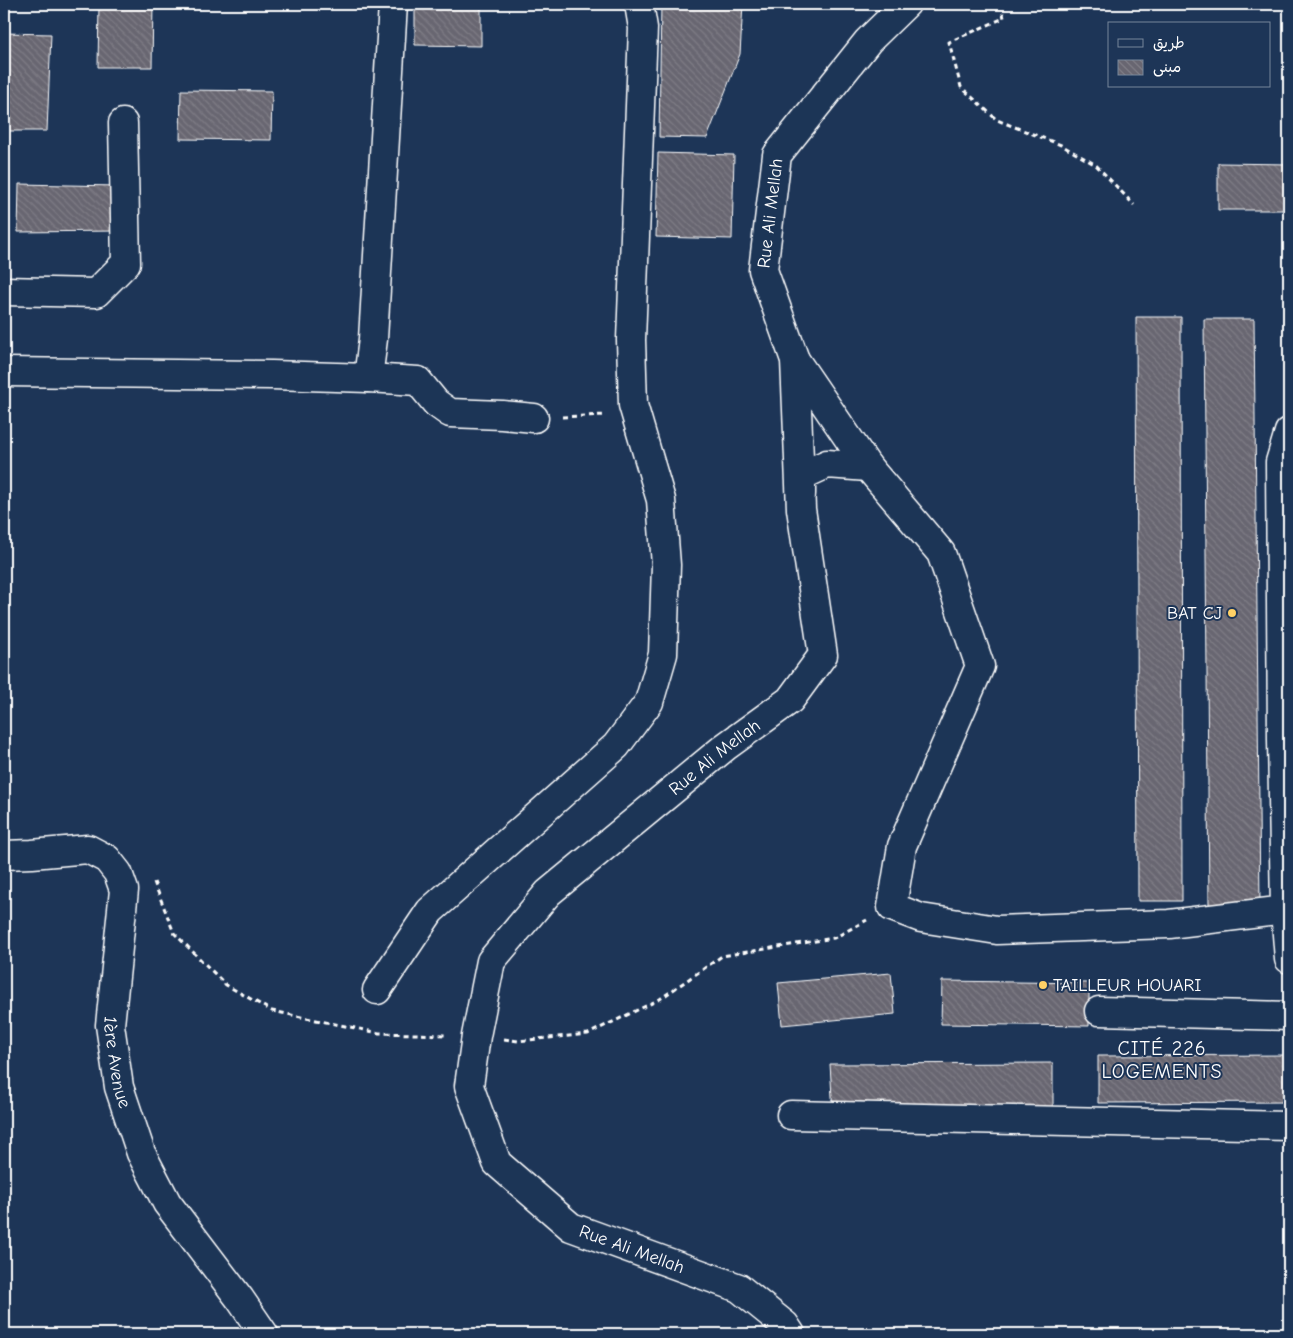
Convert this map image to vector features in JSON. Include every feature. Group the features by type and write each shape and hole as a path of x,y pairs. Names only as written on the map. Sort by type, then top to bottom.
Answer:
{"street":[{"path":"368,378 373,339 393,4"},
{"path":"378,990 430,911 616,746 649,702 663,654 666,564 661,500 634,405 631,340 643,28 639,4"},
{"name":"Rue Ali Mellah","path":"791,1334 785,1325 738,1288 571,1226 496,1163 468,1086 491,961 548,893 725,748 790,700 823,655 801,508 795,360 763,270 777,156 868,41 906,4"},
{"path":"4,291 96,293 126,263 123,123"},
{"path":"795,360 868,467 940,552 980,666 902,846 892,907 921,918 997,930 1169,924 1285,910"},
{"path":"4,372 272,375 418,381 436,403 450,413 534,418"},
{"path":"1289,432 1280,462 1286,739 1285,910 1289,959"},
{"path":"801,508 801,476 827,464 868,467"},
{"name":"1ère Avenue","path":"4,855 88,849 107,859 118,873 124,890 110,1025 119,1087 141,1153 167,1203 240,1299 264,1334"},
{"path":"1098,1011 1289,1016"},
{"path":"791,1115 1289,1126"}],"path":[{"path":"1002,4 1004,18 949,42 961,87 997,120 1061,145 1096,165 1134,205"},
{"path":"534,418 636,415"}],"building":[{"path":"99,4 153,4 152,67 98,67"},
{"path":"415,4 481,4 481,46 415,45"},
{"path":"661,4 743,4 740,54 707,138 659,137"},
{"path":"4,33 51,34 47,131 4,131"},
{"path":"181,90 272,91 271,140 180,139"},
{"path":"658,153 734,155 732,239 656,237"},
{"path":"1218,163 1289,164 1289,210 1218,210"},
{"path":"19,184 116,186 116,231 18,232"},
{"path":"1136,317 1181,317 1182,901 1138,901"},
{"name":"BAT CJ","path":"1204,319 1254,319 1260,906 1209,907"},
{"path":"891,973 895,1014 782,1025 778,983"},
{"path":"942,981 1089,983 1089,1026 941,1024"},
{"path":"1289,1055 1289,1102 1098,1103 1098,1056"},
{"path":"1053,1063 1053,1108 833,1113 830,1064"}],"place":[{"name":"BAT CJ","path":"1232,613"},
{"name":"TAILLEUR HOUARI","path":"1043,985"}],"district":[{"name":"CITÉ 226 LOGEMENTS","path":"1162,1060"}]}
